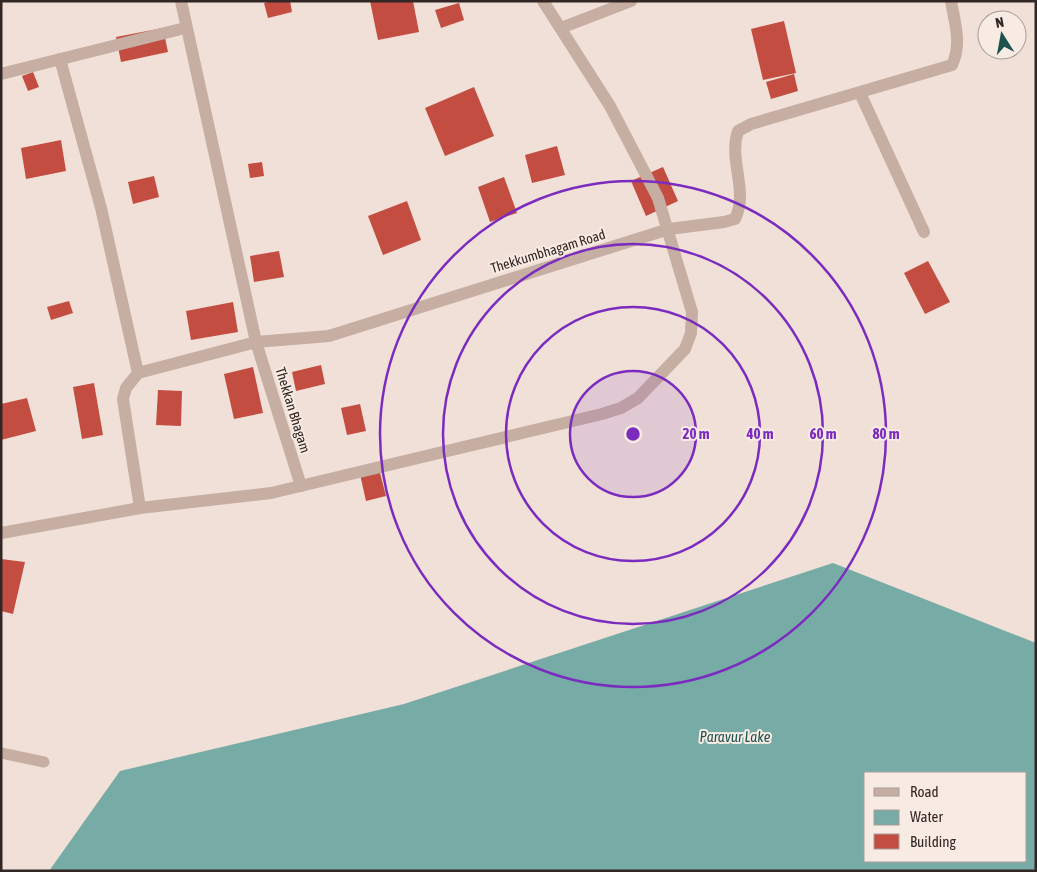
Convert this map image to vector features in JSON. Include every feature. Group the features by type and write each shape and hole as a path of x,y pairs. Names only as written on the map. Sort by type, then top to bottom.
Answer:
{"street":[{"name":"Thekkan Bhagam","path":"181,1 185,28 256,342 301,486"},
{"path":"1,533 140,508 271,493 602,414 621,408 638,398 685,348 691,333 692,312 669,229 658,198 610,106 543,1"},
{"path":"561,28 632,1"},
{"name":"Thekkumbhagam Road","path":"138,373 256,342 329,336 669,229 724,222 735,218 741,208 734,144 738,131 752,124 952,66 957,55 959,42 951,1"},
{"path":"1,74 185,28"},
{"path":"60,59 100,208 138,373 126,388 123,399 140,508"},
{"path":"860,93 924,232"}],"lane":[{"path":"1,753 44,762"}],"water":[{"name":"Paravur Lake","path":"833,563 1036,643 1036,871 49,871 120,771 404,704"}],"building":[{"path":"290,1 292,12 268,18 264,3"},
{"path":"370,1 413,1 419,32 378,40"},
{"path":"459,3 464,20 441,28 435,10"},
{"path":"784,21 796,73 763,80 751,29"},
{"path":"163,28 168,52 121,62 116,37"},
{"path":"33,72 39,87 28,91 22,76"},
{"path":"794,74 798,91 771,99 766,82"},
{"path":"474,87 494,136 445,156 425,108"},
{"path":"61,140 66,171 26,179 21,148"},
{"path":"557,146 565,175 532,183 525,155"},
{"path":"262,162 264,176 250,178 248,164"},
{"path":"663,167 678,201 646,216 631,181"},
{"path":"154,176 159,197 133,204 128,182"},
{"path":"504,177 517,213 490,222 478,187"},
{"path":"407,201 421,240 383,255 368,216"},
{"path":"279,251 284,277 254,282 250,256"},
{"path":"928,261 950,302 925,314 904,273"},
{"path":"69,301 73,313 51,320 47,307"},
{"path":"233,302 238,332 191,340 186,311"},
{"path":"321,365 325,384 296,391 292,372"},
{"path":"253,367 263,413 234,419 224,374"},
{"path":"94,383 103,435 82,439 73,387"},
{"path":"158,390 182,391 181,426 156,425"},
{"path":"27,398 36,431 1,440 1,404"},
{"path":"360,404 366,431 347,435 341,408"},
{"path":"378,465 386,496 366,501 359,470"},
{"path":"1,559 25,562 13,614 1,611"}]}
